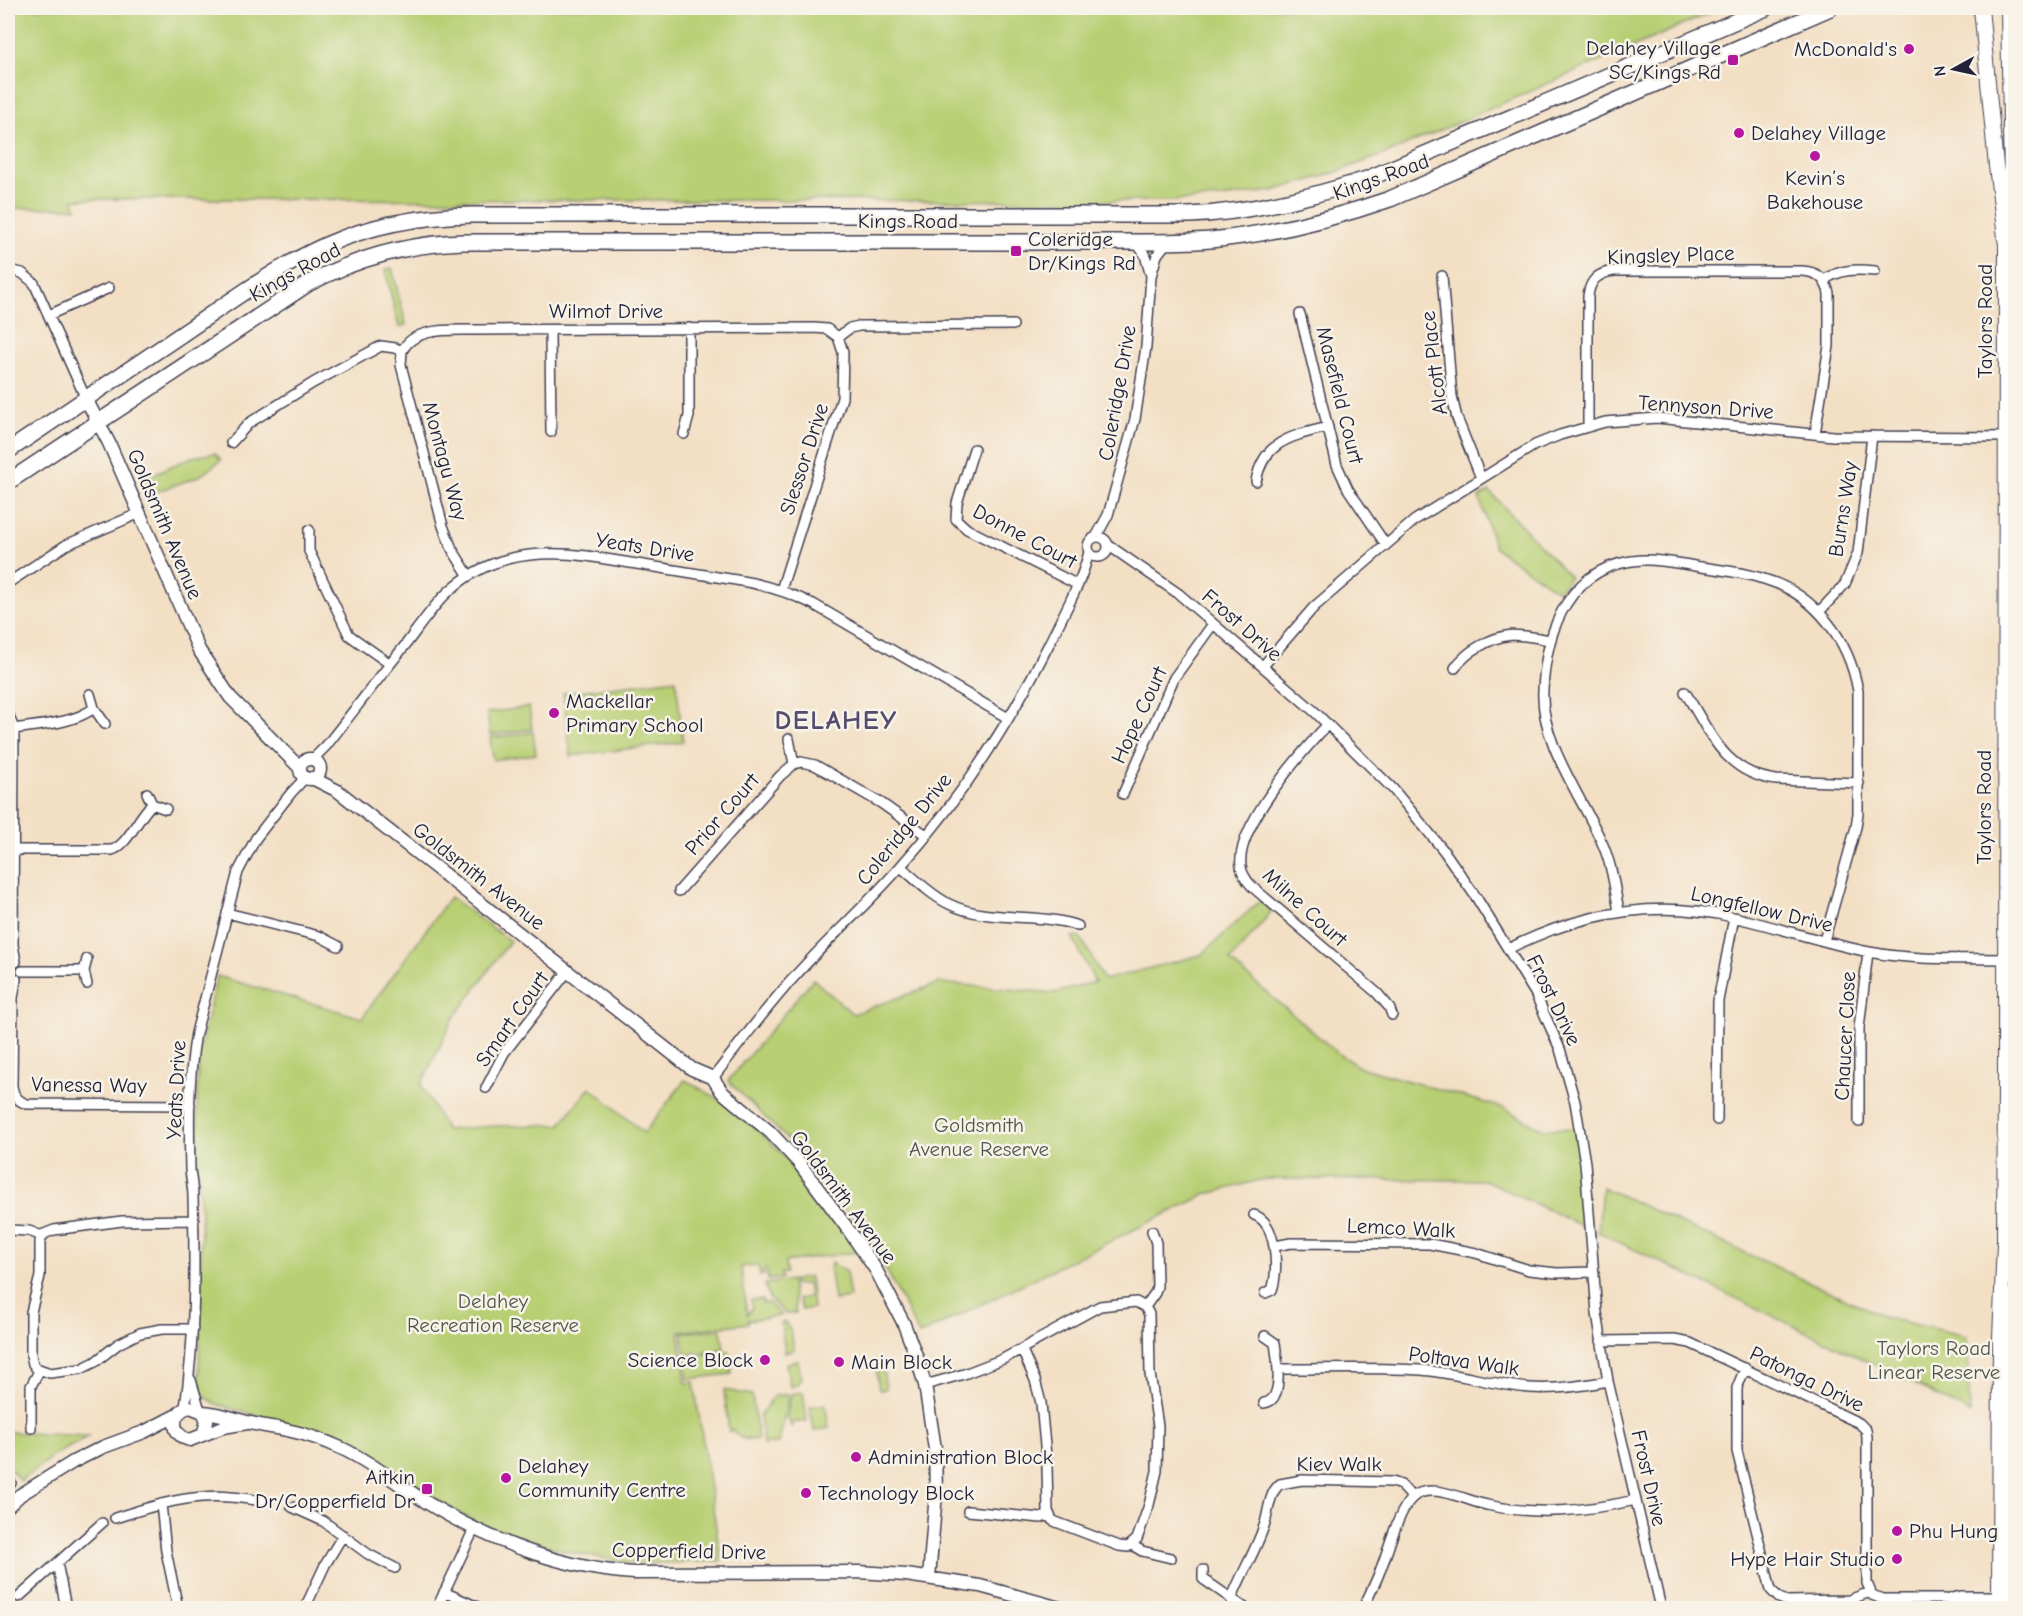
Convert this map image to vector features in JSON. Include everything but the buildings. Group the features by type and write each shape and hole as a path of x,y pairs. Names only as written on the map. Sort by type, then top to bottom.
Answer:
{"main road":[{"name":"Kings Road","path":"8,451 251,288 294,262 344,238 388,225 455,215 1190,215 1251,209 1303,198 1367,179 1766,8"},
{"name":"Kings Road","path":"8,483 309,283 356,262 407,248 462,242 1167,242 1208,240 1286,229 1359,210 1390,199 1830,8"},
{"name":"Taylors Road","path":"1981,8 2006,245 2012,525 2010,958 2012,1070 2004,1243 2010,1367 2002,1517 2003,1603"},
{"path":"1986,62 1999,61 2002,58 2003,26 2007,8"},
{"name":"Taylors Road","path":"2007,8 2014,245 2010,437"},
{"path":"1991,117 2010,129"},
{"path":"1999,192 2005,191 2011,183"}],"street":[{"name":"Coleridge Drive","path":"1136,242 1145,255 1151,276"},
{"name":"Coleridge Drive","path":"1096,537 1107,515 1124,462 1140,392 1151,276 1157,255 1167,242"},
{"path":"8,270 22,273 34,283 86,399"},
{"path":"1815,434 1829,346 1829,293 1824,280 1835,273 1846,270 1875,271"},
{"name":"Kingsley Place","path":"1588,427 1588,296 1591,284 1604,272 1802,271 1814,272 1824,280"},
{"name":"Alcott Place","path":"1442,276 1452,397 1456,418 1481,478"},
{"path":"49,315 109,288"},
{"name":"Masefield Court","path":"1300,314 1337,465 1347,489 1386,545"},
{"path":"838,337 850,328 859,326 1013,325"},
{"path":"684,434 689,416 689,328"},
{"name":"Wilmot Drive","path":"402,351 416,336 473,330 821,328 827,329 838,337"},
{"path":"550,330 551,432"},
{"name":"Slessor Drive","path":"781,590 842,398 843,352 838,337"},
{"path":"231,443 249,423 313,382 381,346 402,351"},
{"name":"Montagu Way","path":"402,351 401,365 443,526 452,549 469,576"},
{"name":"Goldsmith Avenue","path":"86,399 99,422 140,513 199,650 230,697 279,745 309,769 692,1070 713,1078 722,1092 783,1145 811,1178 850,1232 890,1295 910,1339 925,1385 934,1435 936,1467 935,1515 929,1578"},
{"name":"Tennyson Drive","path":"1263,666 1314,607 1415,520 1535,445 1588,427 1621,420 1657,418 1815,434 2010,437"},
{"path":"1257,481 1263,462 1278,443 1290,437 1328,427"},
{"name":"Burns Way","path":"1820,612 1845,584 1858,553 1872,436"},
{"name":"Donne Court","path":"974,449 957,503 956,519 967,529 1077,585"},
{"path":"8,583 66,545 140,513"},
{"name":"Coleridge Drive","path":"1107,515 1107,543"},
{"path":"309,530 309,551 349,635 390,664"},
{"path":"1096,537 1107,543 1101,556 1093,556 1089,552 1089,541 1096,537"},
{"name":"Frost Drive","path":"1107,543 1127,559 1164,582 1263,666 1328,724 1393,789 1463,879 1535,993 1549,1022 1569,1076 1581,1129 1601,1341 1608,1381 1661,1608"},
{"name":"Yeats Drive","path":"181,1411 190,1375 193,1329 194,1220 190,1172 192,1053 236,879 244,858 256,838 326,746 443,598 469,576 509,558 549,552 759,584 781,590 813,604 1008,718"},
{"name":"Coleridge Drive","path":"713,1078 797,974 901,867 976,768 1037,668 1083,574 1089,552"},
{"name":"Coleridge Drive","path":"1083,574 1101,556"},
{"name":"Frost Drive","path":"1101,556 1127,559"},
{"path":"1619,912 1612,870 1605,850 1545,723 1543,688 1550,640 1562,609 1575,591 1584,582 1608,568 1635,561 1653,560 1748,574 1792,591 1820,612 1844,645 1855,676 1858,705 1857,827 1824,941"},
{"name":"Hope Court","path":"1123,794 1174,678 1213,624"},
{"path":"1455,668 1465,655 1497,637 1513,634 1550,640"},
{"path":"1685,692 1719,747 1741,770 1762,778 1858,783"},
{"path":"90,694 94,708 105,724"},
{"path":"14,729 69,720 94,708"},
{"path":"8,713 14,729 11,963 20,965 22,971 20,976 11,979"},
{"name":"Milne Court","path":"1328,724 1273,789 1243,849 1242,870 1256,890 1377,993 1389,1007 1392,1015"},
{"path":"789,739 794,764 801,762 815,765 881,803 927,835"},
{"name":"Prior Court","path":"679,891 780,776 794,764"},
{"path":"147,793 152,804 165,810"},
{"path":"14,850 112,850 122,844 142,813 152,804"},
{"path":"901,867 940,900 964,910 991,916 1051,918 1078,926"},
{"name":"Longfellow Drive","path":"1508,949 1563,925 1619,912 1658,908 1734,917 1868,952 1922,958 2010,958"},
{"path":"227,913 319,936 338,946"},
{"path":"1717,1120 1718,1001 1734,917"},
{"name":"Chaucer Close","path":"1859,1122 1859,1028 1868,952"},
{"path":"87,959 84,971 87,984"},
{"path":"22,971 84,971"},
{"name":"Smart Court","path":"486,1088 504,1053 568,971"},
{"name":"Vanessa Way","path":"11,979 13,998 12,1100 27,1104 190,1105"},
{"path":"1254,1215 1259,1216 1265,1224 1275,1246 1275,1281 1272,1290 1265,1293"},
{"path":"8,1230 29,1231 42,1236 54,1230 122,1221 194,1220"},
{"path":"1145,1307 1155,1293 1156,1286 1156,1242 1152,1231"},
{"path":"42,1236 40,1276 31,1320 31,1360 39,1371 50,1373 81,1369 95,1362 128,1338 151,1330 193,1329"},
{"name":"Lemco Walk","path":"1275,1246 1291,1243 1419,1243 1461,1249 1529,1270 1557,1273 1594,1272"},
{"path":"925,1385 979,1369 1022,1350 1100,1306 1136,1302 1145,1307 1150,1322 1150,1374 1158,1426 1159,1456 1149,1505 1139,1536 1132,1545 1123,1547 1111,1543 1056,1522 1049,1515 1041,1403 1035,1380 1022,1350"},
{"path":"1264,1403 1275,1397 1279,1370 1275,1343 1265,1336"},
{"name":"Patonga Drive","path":"1601,1341 1684,1341 1697,1345 1859,1423 1866,1430 1867,1437 1867,1584 1870,1592"},
{"path":"1745,1368 1737,1388 1737,1450 1771,1590 1779,1598 1849,1600 1870,1592 1882,1599 1946,1599 1962,1603 2003,1603"},
{"name":"Poltava Walk","path":"1279,1370 1419,1370 1444,1372 1494,1383 1532,1388 1565,1388 1608,1381"},
{"path":"31,1428 31,1386 39,1371"},
{"name":"Yeats Drive","path":"190,1375 201,1411"},
{"path":"8,1506 20,1495 96,1450 144,1432 190,1407 201,1411 207,1421 203,1435 190,1440 177,1433 144,1432"},
{"path":"177,1433 174,1424 181,1411"},
{"name":"Copperfield Drive","path":"201,1411 297,1432 343,1449 381,1470 434,1508 474,1529 526,1550 565,1562 618,1572 867,1572 929,1578 1004,1591 1055,1608"},
{"name":"Copperfield Drive","path":"203,1435 230,1425 248,1423"},
{"path":"8,1517 48,1478"},
{"name":"Kiev Walk","path":"1231,1600 1261,1535 1272,1493 1280,1484 1302,1480 1392,1482 1401,1485 1412,1497"},
{"path":"1363,1608 1381,1571 1406,1506 1412,1497 1424,1490 1432,1490 1484,1505 1533,1512 1581,1510 1636,1500"},
{"path":"115,1518 161,1504 211,1497 227,1496 264,1501"},
{"path":"161,1504 166,1551 178,1608"},
{"path":"292,1507 323,1521 368,1554 395,1568"},
{"path":"968,1511 1041,1518 1049,1515"},
{"path":"19,1597 102,1523"},
{"path":"437,1608 474,1529"},
{"path":"305,1608 325,1565 343,1535"},
{"path":"1132,1545 1142,1551 1171,1558"},
{"path":"57,1563 66,1608"},
{"path":"1203,1570 1203,1579 1245,1608"},
{"path":"444,1592 480,1608"}],"green space":[{"path":"8,8 1722,8 1388,153 1328,175 1272,191 1221,198 1171,201 73,199 77,208 8,208"},
{"path":"392,268 406,325 399,327 385,270"},
{"path":"215,453 221,460 200,476 147,495 140,480 192,457"},
{"path":"1489,491 1570,577 1558,591 1495,548 1479,497"},
{"path":"676,679 683,742 571,756 563,693"},
{"path":"529,707 532,729 490,735 487,713"},
{"path":"533,732 536,754 493,760 490,738"},
{"name":"Delahey Recreation Reserve","path":"450,897 510,941 452,1021 421,1085 446,1130 492,1126 560,1125 590,1087 644,1133 685,1080 726,1103 759,1131 796,1168 836,1218 857,1252 785,1262 786,1273 781,1273 782,1278 768,1280 766,1268 763,1269 764,1275 760,1276 758,1265 741,1267 747,1315 752,1307 751,1300 762,1299 763,1303 769,1303 781,1316 748,1320 748,1323 679,1332 686,1383 694,1382 721,1561 634,1564 564,1551 477,1523 357,1449 312,1432 216,1404 204,1396 199,1386 201,1218 197,1092 199,1052 217,976 362,1018"},
{"name":"Goldsmith Avenue Reserve","path":"1260,901 1272,911 1230,961 1340,1055 1359,1067 1504,1108 1543,1129 1576,1128 1582,1226 1485,1180 1264,1179 1207,1194 919,1335 887,1271 865,1236 825,1182 801,1153 728,1081 813,979 853,1014 939,983 1055,993 1095,982 1072,937 1081,938 1104,980 1201,955"},
{"name":"Taylors Road Linear Reserve","path":"1602,1187 1887,1318 1967,1336 1970,1414 1919,1386 1598,1232"},
{"path":"831,1262 846,1272 850,1298 834,1300 830,1273"},
{"path":"810,1277 813,1308 802,1310 798,1299 809,1297 807,1284 794,1285 793,1280"},
{"path":"791,1280 796,1313 785,1314 769,1298 765,1284"},
{"path":"785,1322 791,1331 794,1350 785,1352 781,1323"},
{"path":"721,1329 724,1349 685,1354 682,1333"},
{"path":"729,1351 732,1374 688,1379 685,1357"},
{"path":"798,1361 801,1378 796,1385 790,1387 786,1363"},
{"path":"879,1361 882,1361 886,1389 879,1390 876,1368"},
{"path":"724,1390 752,1395 758,1439 743,1439 732,1429 729,1432"},
{"path":"803,1392 807,1421 792,1423 792,1428 787,1416 791,1394"},
{"path":"788,1394 779,1443 763,1445 760,1415 774,1396"},
{"path":"825,1404 829,1428 814,1431 810,1407"},
{"path":"8,1432 89,1436 53,1456 20,1481 8,1466"}],"place":[{"name":"McDonald's","path":"1909,49"},
{"name":"Delahey Village SC/Kings Rd","path":"1733,60"},
{"name":"Delahey Village","path":"1739,133"},
{"name":"Kevin’s Bakehouse","path":"1815,156"},
{"name":"Coleridge Dr/Kings Rd","path":"1016,251"},
{"name":"Mackellar Primary School","path":"554,713"},
{"name":"Science Block","path":"765,1360"},
{"name":"Main Block","path":"839,1362"},
{"name":"Administration Block","path":"856,1457"},
{"name":"Delahey Community Centre","path":"506,1478"},
{"name":"Aitkin Dr/Copperfield Dr","path":"427,1489"},
{"name":"Technology Block","path":"806,1493"},
{"name":"Phu Hung","path":"1897,1531"},
{"name":"Hype Hair Studio","path":"1897,1559"}],"district":[{"name":"DELAHEY","path":"836,720"}]}
